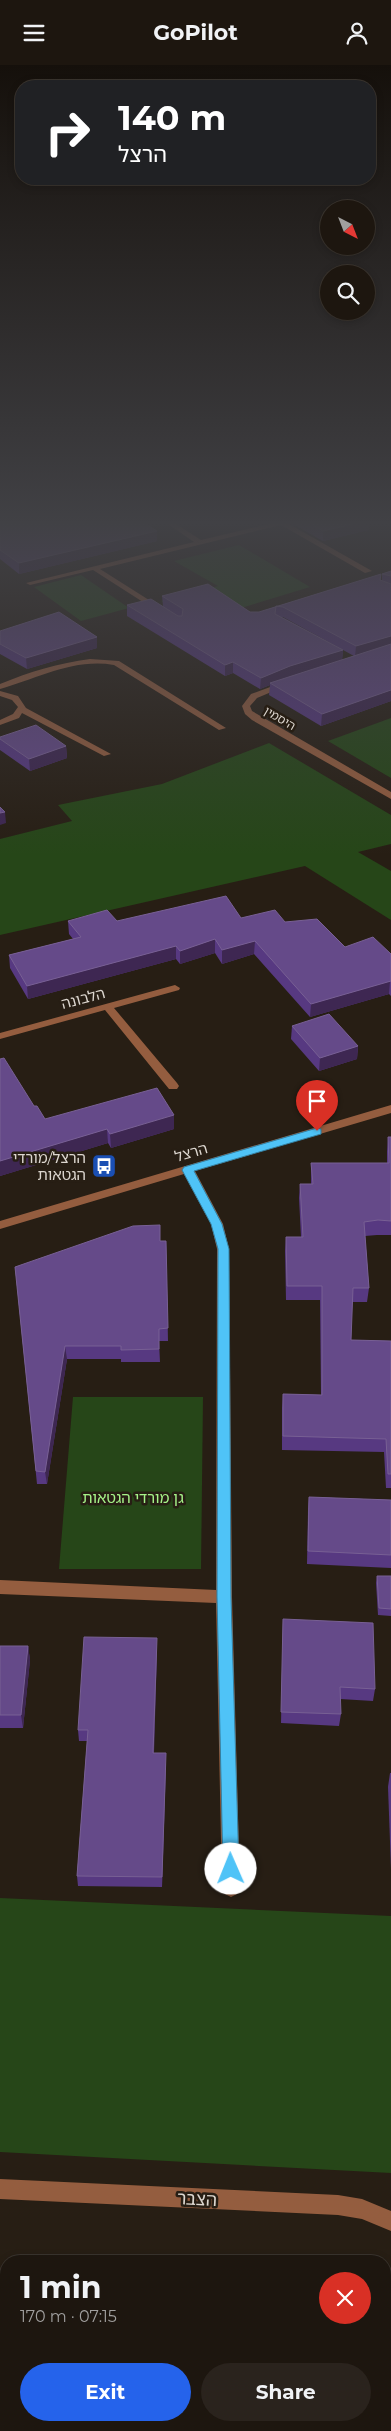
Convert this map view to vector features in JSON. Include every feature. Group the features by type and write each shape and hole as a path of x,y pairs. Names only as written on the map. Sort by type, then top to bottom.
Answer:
{"street":[{"path":"0,687 60,668 105,660 116,663 222,729"},
{"name":"היסמין","path":"293,682 254,697 247,703 248,712 255,718 391,796"},
{"path":"0,693 15,698 20,702 22,709 107,754"},
{"path":"0,723 16,716 22,709"},
{"name":"הלבונה","path":"0,1036 175,988"},
{"path":"108,1006 173,1085"},
{"name":"הרצל","path":"0,1225 391,1109"},
{"path":"188,1170 217,1224 223,1249 224,1597 231,1888"},
{"path":"0,1587 224,1597"},
{"name":"הצבר","path":"0,2189 338,2205 362,2209 391,2221"}],"green space":[{"path":"391,718 391,778 328,741"},
{"path":"269,743 391,815 391,844 358,852 391,871 391,920 305,866 0,935 0,839 72,821 58,805 162,784"},
{"name":"גן מורדי הגטאות","path":"73,1397 203,1397 201,1569 59,1569"},
{"path":"0,1898 391,1916 391,2173 0,2152"}],"building":[{"path":"0,634 93,634 97,637 26,658 0,644"},
{"path":"175,634 314,634 343,650 290,666 261,678 233,662 225,665"},
{"path":"334,634 391,634 391,636 356,646"},
{"path":"391,644 391,690 322,714 270,683"},
{"path":"36,725 66,746 29,759 0,739 0,737"},
{"path":"226,896 241,918 275,910 285,922 317,919 345,947 373,937 391,954 391,981 311,1004 255,941 222,950 215,939 180,951 176,946 27,986 9,955 81,937 68,921 107,910 117,921"},
{"path":"329,1014 358,1046 320,1058 292,1026"},
{"path":"4,1058 34,1106 37,1106 45,1119 157,1088 174,1115 110,1134 107,1129 0,1161 0,1059"},
{"path":"388,1137 391,1137 391,1221 364,1222 369,1288 353,1288 351,1340 391,1341 391,1474 388,1474 386,1439 283,1436 283,1394 322,1395 322,1286 287,1286 286,1237 303,1237 300,1184 313,1184 311,1163 389,1163"},
{"path":"160,1225 160,1241 166,1241 168,1328 159,1329 159,1349 121,1350 121,1346 65,1346 45,1472 36,1471 15,1267 133,1226"},
{"path":"309,1497 391,1500 391,1555 308,1551"},
{"path":"377,1576 391,1576 391,1609 379,1608"},
{"path":"283,1619 373,1623 375,1689 340,1687 341,1714 281,1712"},
{"path":"84,1637 157,1638 153,1753 166,1753 162,1877 77,1876 88,1730 78,1730"},
{"path":"0,1646 28,1646 21,1715 0,1715"}],"place":[{"name":"הרצל/מורדי הגטאות","path":"104,1166"}],"route":[{"path":"231,1869 224,1597 223,1249 217,1224 188,1170 317,1131"}]}
